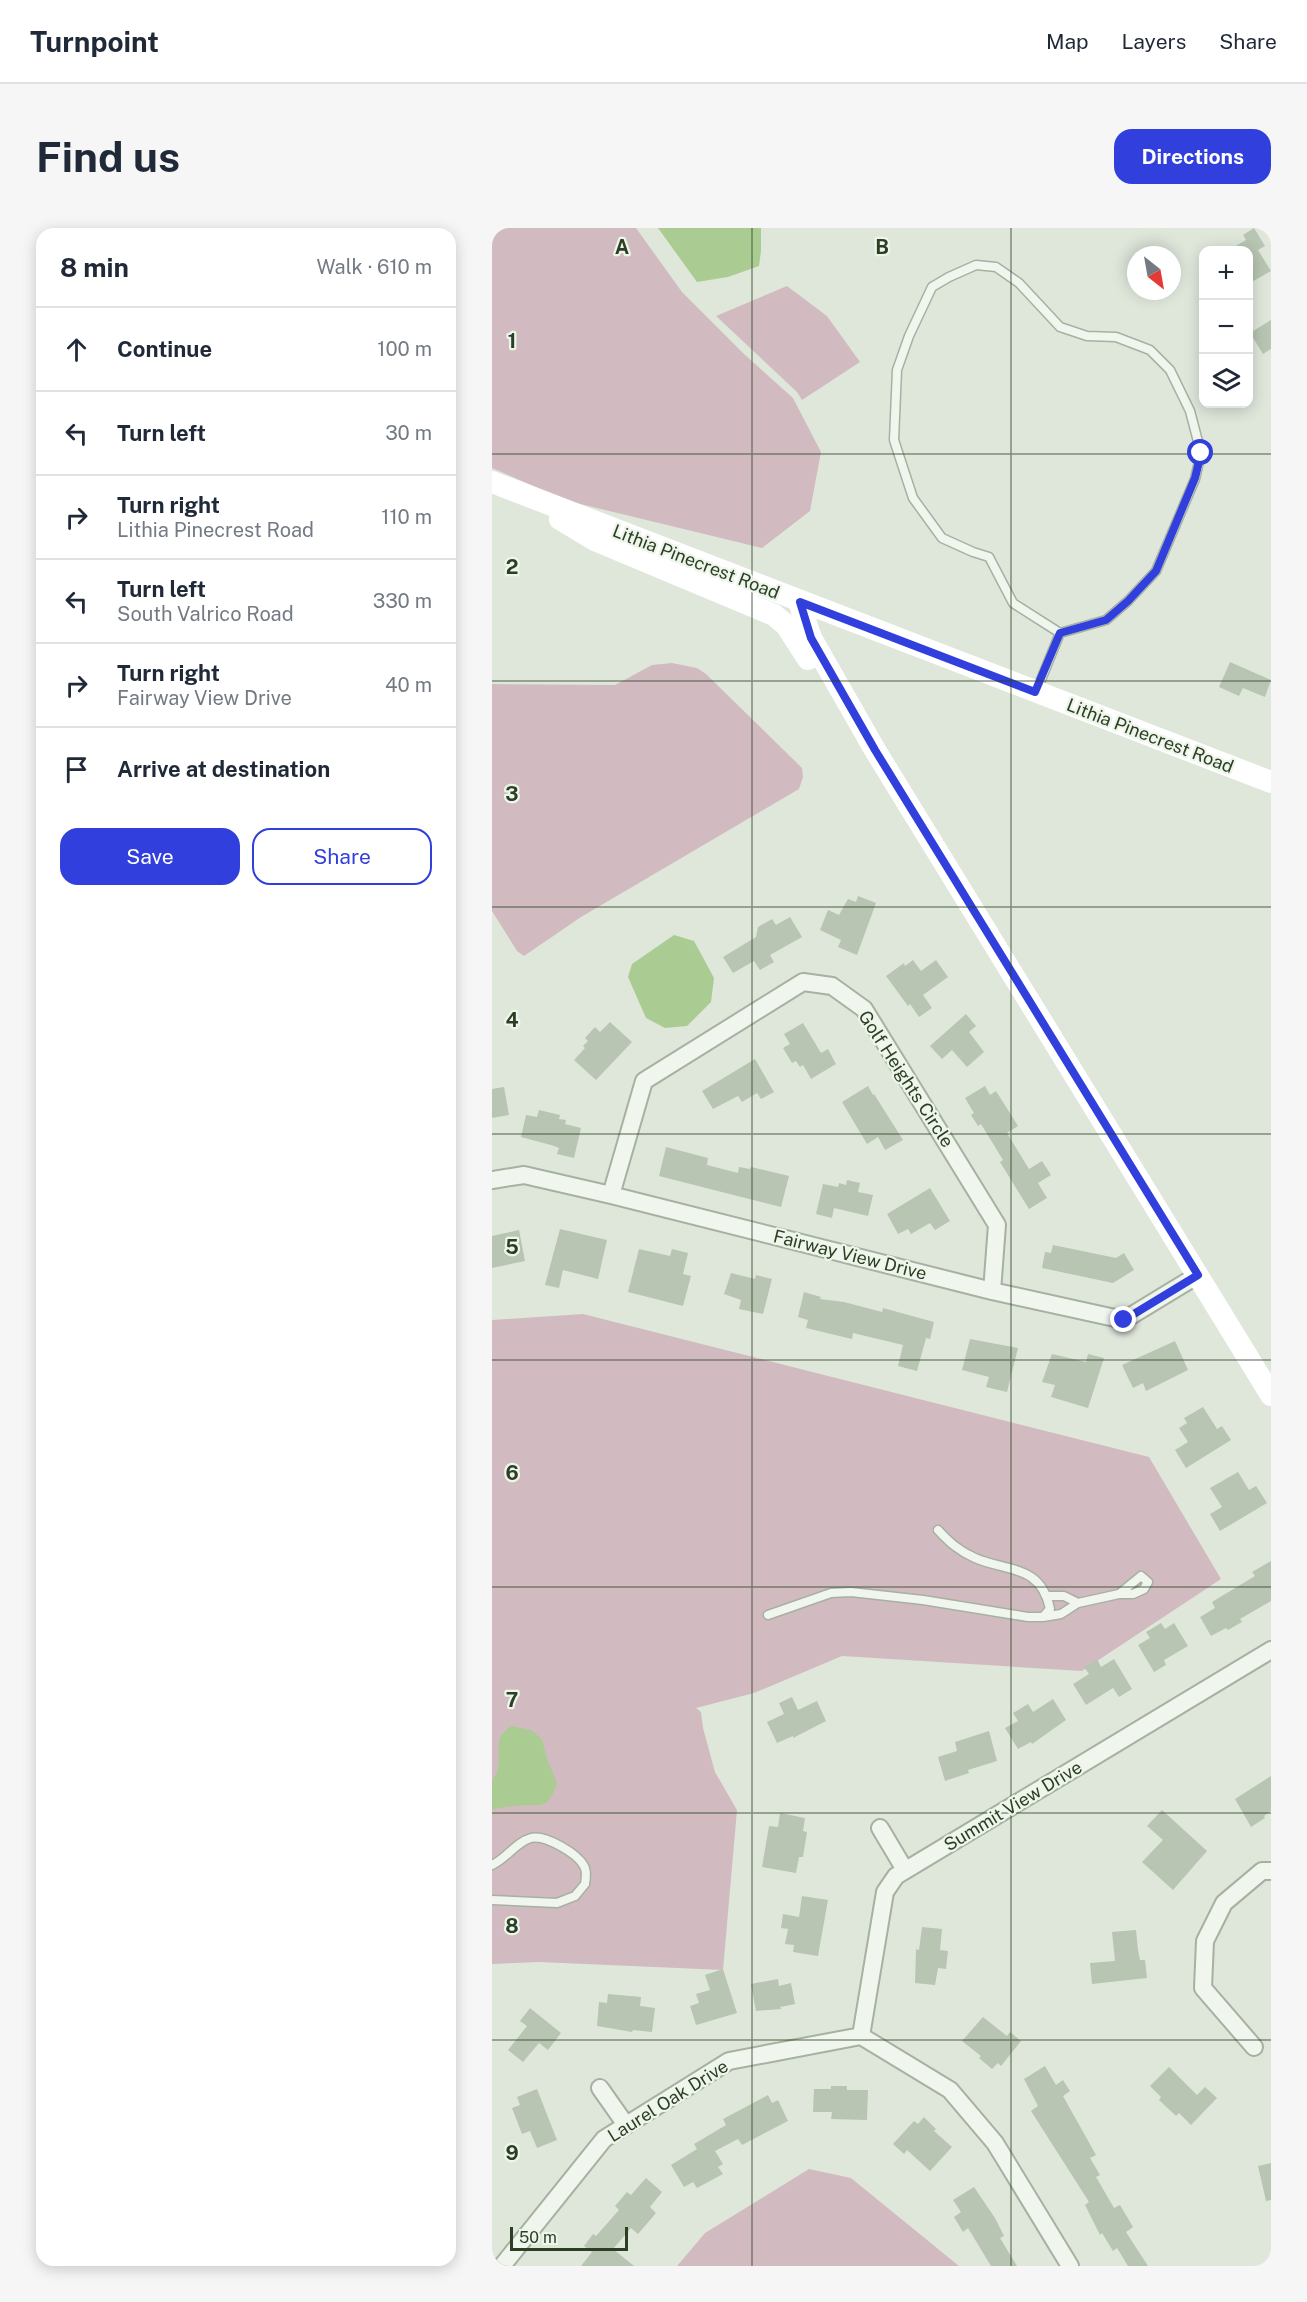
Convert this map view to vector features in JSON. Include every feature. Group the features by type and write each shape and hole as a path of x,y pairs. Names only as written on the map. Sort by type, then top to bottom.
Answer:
{"main road":[{"name":"Lithia Pinecrest Road","path":"492,482 1271,782"},
{"path":"542,502 567,524 595,540 781,619 850,720 875,750"},
{"path":"800,602 811,638 875,750 1271,1395"}],"street":[{"name":"Golf Heights Circle","path":"610,1195 644,1082 803,982 832,986 864,1009 997,1225 992,1291"},
{"name":"Fairway View Drive","path":"492,1180 524,1175 992,1291 1124,1320 1198,1275"},
{"name":"Summit View Drive","path":"861,2036 885,1892 896,1876 1271,1650"},
{"path":"880,1828 905,1870"},
{"path":"1254,2047 1203,1988 1205,1941 1224,1903 1262,1872 1271,1871"},
{"path":"861,2036 950,2090 995,2143 1070,2266"},
{"name":"Laurel Oak Drive","path":"502,2266 604,2139 729,2061 861,2036"},
{"path":"600,2088 626,2126"}],"lane":[{"path":"976,265 996,267 1019,283 1060,327 1087,336 1116,337 1150,350 1170,370 1190,411 1201,453 1195,478 1156,571 1128,601 1106,620 1060,633 1013,603 989,557 942,538 913,498 894,440 897,369 909,336 932,287 976,265"},
{"path":"1035,692 1060,633"},
{"path":"938,1530 956,1548 976,1558 1024,1572 1036,1581 1047,1596 1050,1609 1043,1617"},
{"path":"768,1615 831,1593 851,1592 922,1600 1028,1617 1043,1617 1061,1614 1078,1603 1119,1594"},
{"path":"1047,1596 1064,1596 1078,1603"},
{"path":"492,1865 532,1838 545,1839 578,1856 586,1869 585,1884 575,1896 557,1902 492,1900"}],"shaded area":[{"path":"492,228 636,228 682,292 744,354 793,398 821,452 810,511 762,548 568,501 492,468"},
{"path":"658,228 761,228 759,266 728,277 697,282"},
{"path":"787,286 827,316 860,362 802,400 797,392 716,316"},
{"path":"672,663 697,668 706,674 802,768 803,777 799,789 581,917 524,956 517,951 492,911 492,684 615,685 652,665"},
{"path":"674,935 694,941 714,978 711,1002 687,1026 665,1028 646,1018 628,977 632,964"},
{"path":"583,1314 1149,1457 1221,1579 1082,1671 842,1656 754,1693 696,1708 701,1712 715,1772 737,1810 723,1970 539,1962 492,1964 492,1320"},
{"path":"511,1726 531,1730 542,1739 557,1783 550,1799 542,1805 510,1806 492,1810 492,1781 498,1768 498,1744 501,1735"},
{"path":"809,2169 851,2178 959,2266 677,2266 705,2233"}],"building":[{"path":"1254,228 1265,246 1258,250 1271,271 1253,281 1253,246 1236,246 1246,240 1243,235"},
{"path":"1271,320 1271,349 1263,354 1253,338 1253,331"},
{"path":"1230,662 1271,680 1265,697 1243,688 1239,696 1219,687"},
{"path":"858,896 876,903 857,955 838,947 841,940 820,930 828,910 839,915 848,899 856,902"},
{"path":"790,917 802,937 770,955 774,962 760,970 754,961 733,973 723,957 756,937 758,927 772,919 776,925"},
{"path":"913,960 921,971 936,960 948,977 923,995 932,1008 919,1017 886,976 904,963 905,966"},
{"path":"966,1014 976,1026 969,1032 984,1052 967,1067 952,1050 942,1059 930,1046"},
{"path":"610,1022 632,1042 596,1080 574,1060 585,1048 583,1046 588,1041 585,1038 595,1027 600,1032"},
{"path":"803,1023 821,1053 828,1049 836,1064 811,1079 803,1065 800,1067 796,1061 792,1063 783,1048 790,1044 784,1034"},
{"path":"755,1059 774,1092 761,1099 757,1093 742,1102 738,1096 713,1109 702,1091"},
{"path":"868,1086 903,1140 885,1150 878,1137 867,1144 842,1102"},
{"path":"985,1086 990,1095 996,1091 1018,1126 1007,1133 1029,1169 1042,1161 1051,1175 1038,1183 1047,1198 1029,1209 1000,1162 1003,1160 981,1124 978,1126 971,1115 974,1113 965,1098"},
{"path":"504,1087 509,1115 492,1118 492,1089"},
{"path":"539,1110 560,1115 559,1119 566,1120 565,1124 581,1128 574,1158 557,1154 559,1148 521,1137 526,1115 537,1117"},
{"path":"666,1147 708,1158 707,1165 738,1173 739,1167 750,1169 751,1167 789,1176 781,1207 659,1176"},
{"path":"847,1180 860,1183 858,1192 873,1195 868,1216 834,1208 832,1218 816,1214 823,1184 838,1187 839,1183 846,1185"},
{"path":"930,1188 950,1221 935,1230 930,1223 911,1234 908,1229 898,1234 887,1214"},
{"path":"560,1229 607,1240 598,1279 563,1270 559,1288 545,1285"},
{"path":"519,1230 525,1261 492,1268 492,1236"},
{"path":"1053,1245 1116,1258 1124,1253 1134,1270 1113,1283 1042,1268 1045,1252 1051,1253"},
{"path":"639,1249 670,1256 672,1249 688,1253 683,1274 691,1276 683,1306 628,1292"},
{"path":"731,1273 755,1279 756,1275 772,1279 763,1314 739,1309 741,1300 724,1294"},
{"path":"804,1292 821,1297 820,1299 844,1302 882,1312 883,1308 934,1322 930,1339 926,1338 917,1371 898,1366 903,1345 853,1333 852,1339 806,1328 808,1320 798,1317"},
{"path":"970,1339 1018,1348 1007,1392 986,1387 989,1377 962,1370"},
{"path":"1175,1341 1188,1370 1146,1391 1143,1383 1133,1388 1122,1365"},
{"path":"1052,1354 1086,1362 1088,1354 1104,1358 1088,1408 1051,1397 1055,1385 1042,1382"},
{"path":"1203,1407 1217,1429 1222,1426 1231,1440 1186,1468 1175,1450 1188,1442 1179,1428 1187,1423 1184,1418"},
{"path":"1238,1472 1249,1490 1256,1486 1267,1503 1220,1531 1210,1514 1222,1507 1210,1488"},
{"path":"1271,1561 1271,1601 1240,1619 1242,1622 1211,1636 1200,1617 1215,1608 1212,1602 1255,1576 1252,1572"},
{"path":"1161,1623 1165,1629 1174,1623 1188,1646 1164,1660 1166,1665 1154,1672 1138,1645 1150,1638 1146,1632"},
{"path":"1097,1659 1101,1667 1114,1659 1132,1689 1119,1697 1113,1688 1086,1705 1073,1684 1089,1674 1084,1667"},
{"path":"792,1697 798,1710 817,1701 826,1721 793,1738 793,1736 777,1743 767,1722 784,1714 779,1703"},
{"path":"1053,1699 1066,1720 1032,1744 1031,1742 1018,1749 1005,1728 1018,1721 1013,1713 1028,1704 1033,1712"},
{"path":"989,1731 997,1761 968,1770 969,1773 945,1781 938,1757 957,1751 955,1742"},
{"path":"1271,1776 1271,1811 1251,1827 1235,1799"},
{"path":"1162,1810 1207,1851 1173,1890 1142,1862 1163,1840 1147,1826"},
{"path":"780,1813 805,1818 803,1831 807,1832 803,1857 799,1857 796,1873 762,1867 769,1826 778,1827"},
{"path":"802,1896 828,1900 818,1956 793,1952 794,1945 785,1944 788,1929 781,1928 783,1914 799,1917"},
{"path":"922,1927 942,1929 940,1950 948,1951 946,1969 938,1968 935,1985 915,1983 916,1949 919,1950"},
{"path":"1136,1930 1140,1960 1145,1960 1147,1978 1092,1984 1090,1963 1115,1961 1112,1932"},
{"path":"723,1969 737,2013 696,2025 690,2006 699,2003 696,1994 710,1990 705,1975"},
{"path":"778,1979 779,1986 791,1983 795,2004 780,2007 781,2009 756,2011 751,1984"},
{"path":"608,1994 641,1997 640,2006 655,2008 652,2032 633,2030 632,2032 597,2026 599,2002 607,2003"},
{"path":"530,2008 561,2033 548,2050 539,2043 523,2062 508,2050 527,2026 520,2021"},
{"path":"983,2017 1007,2036 1010,2032 1021,2041 1001,2066 998,2063 992,2069 979,2058 981,2056 962,2041"},
{"path":"1045,2066 1056,2085 1063,2080 1070,2091 1063,2096 1096,2155 1090,2158 1100,2175 1096,2177 1114,2208 1120,2205 1133,2227 1126,2232 1148,2266 1128,2266 1117,2248 1113,2251 1102,2233 1100,2235 1085,2205 1089,2202 1031,2111 1038,2106 1024,2079"},
{"path":"1169,2067 1197,2095 1205,2087 1217,2098 1191,2125 1179,2113 1176,2116 1159,2100 1161,2097 1150,2086"},
{"path":"831,2086 847,2086 847,2090 868,2090 867,2120 831,2119 832,2112 813,2112 814,2089 831,2089"},
{"path":"537,2089 557,2140 537,2148 530,2131 522,2134 512,2108 520,2105 517,2097"},
{"path":"768,2095 772,2103 778,2100 788,2121 742,2145 738,2139 715,2151 723,2164 718,2167 723,2174 697,2188 693,2182 684,2187 671,2165 697,2149 694,2144 726,2125 723,2119"},
{"path":"924,2117 936,2129 934,2131 952,2147 930,2171 907,2150 904,2154 893,2144 914,2121 918,2124"},
{"path":"1271,2163 1271,2200 1266,2201 1258,2166"},
{"path":"646,2178 662,2192 650,2207 656,2213 638,2234 631,2228 613,2249 634,2266 581,2266 592,2252 584,2246 593,2234 596,2236 619,2210 615,2206 627,2192 631,2195"},
{"path":"974,2187 995,2218 1004,2236 1000,2238 1017,2266 991,2266 968,2228 963,2232 954,2217 961,2212 953,2200"}],"route":[{"path":"1124,1320 1198,1275 875,750 811,638 800,602 1035,692 1060,633 1106,620 1128,601 1156,571 1195,478 1201,453"}]}
